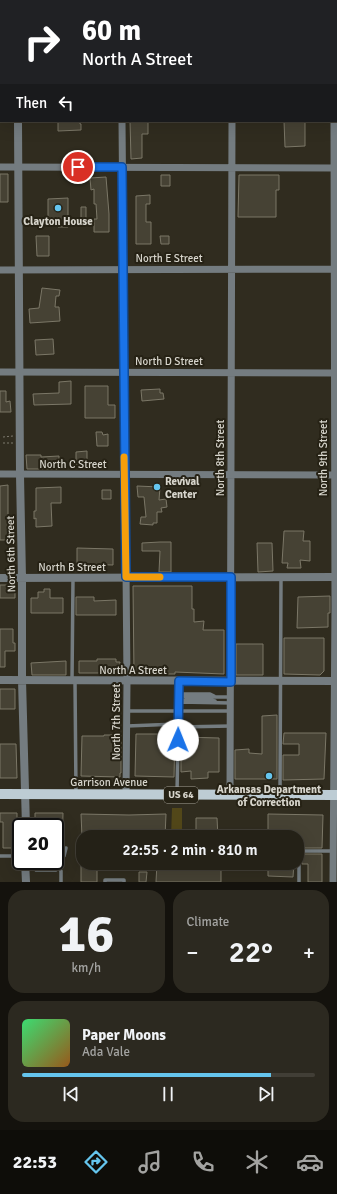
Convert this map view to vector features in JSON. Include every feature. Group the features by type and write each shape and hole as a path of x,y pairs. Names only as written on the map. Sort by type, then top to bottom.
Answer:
{"main road":[{"name":"Garrison Avenue","path":"0,794 335,795"}],"street":[{"name":"North 6th Street","path":"18,122 22,680 26,818"},
{"name":"North 7th Street","path":"122,122 127,681 126,795"},
{"name":"North 8th Street","path":"230,795 232,122"},
{"name":"North 9th Street","path":"332,882 335,860 332,851 335,795 336,577 336,168 334,122"},
{"path":"0,167 336,168"},
{"name":"North E Street","path":"0,270 336,269"},
{"name":"North D Street","path":"0,372 336,373"},
{"name":"North C Street","path":"0,474 335,475"},
{"name":"North B Street","path":"0,578 336,577"},
{"name":"North A Street","path":"0,680 231,682 335,681"},
{"path":"26,882 27,870"}],"lane":[{"path":"280,795 281,577"},
{"path":"73,578 73,680 76,794"},
{"path":"177,795 179,681"},
{"path":"179,697 217,697 231,700"},
{"path":"179,697 218,702 231,700"},
{"path":"127,711 231,711"},
{"path":"127,726 231,726"},
{"path":"64,856 66,848"},
{"path":"300,882 300,851 332,851"},
{"path":"0,856 12,856"},
{"path":"61,870 61,882"},
{"path":"105,882 105,880 124,880 124,882"}],"path":[{"path":"3,437 16,436"},
{"path":"3,443 16,443"}],"shaded area":[{"path":"172,808 182,808 182,830 171,830"}],"building":[{"path":"58,122 80,122 81,124 81,130 58,131"},
{"path":"130,122 148,122 148,134 142,134 142,158 131,159"},
{"path":"284,122 305,122 305,146 285,147"},
{"path":"0,174 8,174 8,202 0,202"},
{"path":"161,175 170,175 170,186 161,186"},
{"path":"239,175 279,175 279,190 276,190 276,217 238,217"},
{"path":"106,177 109,232 94,232 94,219 97,219 96,204 94,204 94,189 91,190 90,178"},
{"path":"150,195 150,204 146,204 146,222 151,222 151,244 136,244 136,196"},
{"name":"Clayton House","path":"68,198 68,227 58,227 58,218 48,218 48,199"},
{"path":"81,207 86,207 86,219 81,220"},
{"path":"36,236 49,236 49,256 37,256"},
{"path":"160,236 169,236 169,244 161,244"},
{"path":"42,288 60,290 59,296 56,296 55,307 59,307 60,321 30,323 29,309 39,308"},
{"path":"53,339 54,354 36,355 35,340"},
{"path":"71,381 71,404 34,405 33,394 59,393 59,382"},
{"path":"85,386 108,386 108,405 115,405 115,418 85,418"},
{"path":"160,389 160,393 163,393 164,399 142,401 141,390"},
{"path":"0,391 6,391 6,402 10,401 11,412 0,412"},
{"path":"96,432 102,432 103,435 108,434 108,446 97,446"},
{"path":"87,451 87,464 76,464 76,452"},
{"path":"26,455 41,455 41,457 59,456 59,469 27,469"},
{"path":"8,485 8,540 0,540 0,486"},
{"path":"137,486 160,487 159,500 166,499 167,507 161,508 162,512 157,512 157,523 153,523 153,525 140,524 141,517 146,517 144,497 138,497"},
{"path":"61,487 61,503 51,503 52,526 36,527 34,511 36,511 36,488"},
{"path":"102,490 111,490 111,499 102,499"},
{"path":"284,531 304,531 303,541 310,541 310,561 300,560 301,568 287,568 288,563 282,563"},
{"path":"171,542 171,572 159,572 160,551 142,551 142,543"},
{"path":"257,543 272,543 273,571 258,572"},
{"path":"77,548 113,549 113,565 77,564"},
{"path":"0,585 15,585 15,598 0,598"},
{"path":"133,586 192,586 192,609 194,609 194,622 204,621 203,630 224,630 224,674 175,672 175,674 134,674"},
{"path":"44,589 50,589 50,598 63,598 63,613 31,613 31,598 38,598 38,592 44,592"},
{"path":"330,596 328,627 297,628 298,597"},
{"path":"76,597 94,597 94,601 116,600 116,615 76,615"},
{"path":"0,629 13,629 13,643 15,643 15,651 5,651 5,667 0,667"},
{"path":"284,638 324,638 324,671 320,675 284,674"},
{"path":"236,644 263,644 263,675 236,675"},
{"path":"97,659 116,659 116,662 120,662 119,673 79,673 79,661 97,661"},
{"path":"66,661 66,675 32,675 31,663"},
{"path":"0,689 15,689 15,709 0,709"},
{"path":"277,715 277,779 235,779 235,750 249,749 249,753 262,754 262,716"},
{"path":"284,733 326,733 324,779 283,780 283,755 299,755 299,744 283,744"},
{"path":"136,734 175,734 174,777 135,776"},
{"path":"121,735 120,777 81,776 82,736"},
{"path":"181,737 219,738 219,772 208,772 208,778 191,779 191,771 181,772"},
{"path":"0,744 16,744 17,778 0,778"},
{"path":"0,813 17,813 17,818 12,818 12,848 3,848 3,822 0,822"},
{"path":"35,813 63,813 63,818 35,818"},
{"path":"81,814 166,814 165,830 82,830"},
{"path":"268,814 323,815 322,848 304,848 304,830 268,830"},
{"path":"196,818 217,818 218,830 196,830"},
{"path":"304,854 322,854 322,882 308,882 308,864 304,864"},
{"path":"81,870 97,870 97,882 81,882"},
{"path":"157,870 221,870 221,882 156,882"},
{"path":"268,870 294,870 293,877 268,876"},
{"path":"139,872 147,872 146,882 139,882"}],"slow traffic":[{"path":"124,457 126,577 160,577"}],"place":[{"name":"Clayton House","path":"58,208"},
{"name":"Revival Center","path":"157,487"},
{"name":"Arkansas Department of Correction","path":"269,776"}],"route":[{"path":"78,167 122,167 126,577 231,577 231,682 179,681 178,740"}]}
